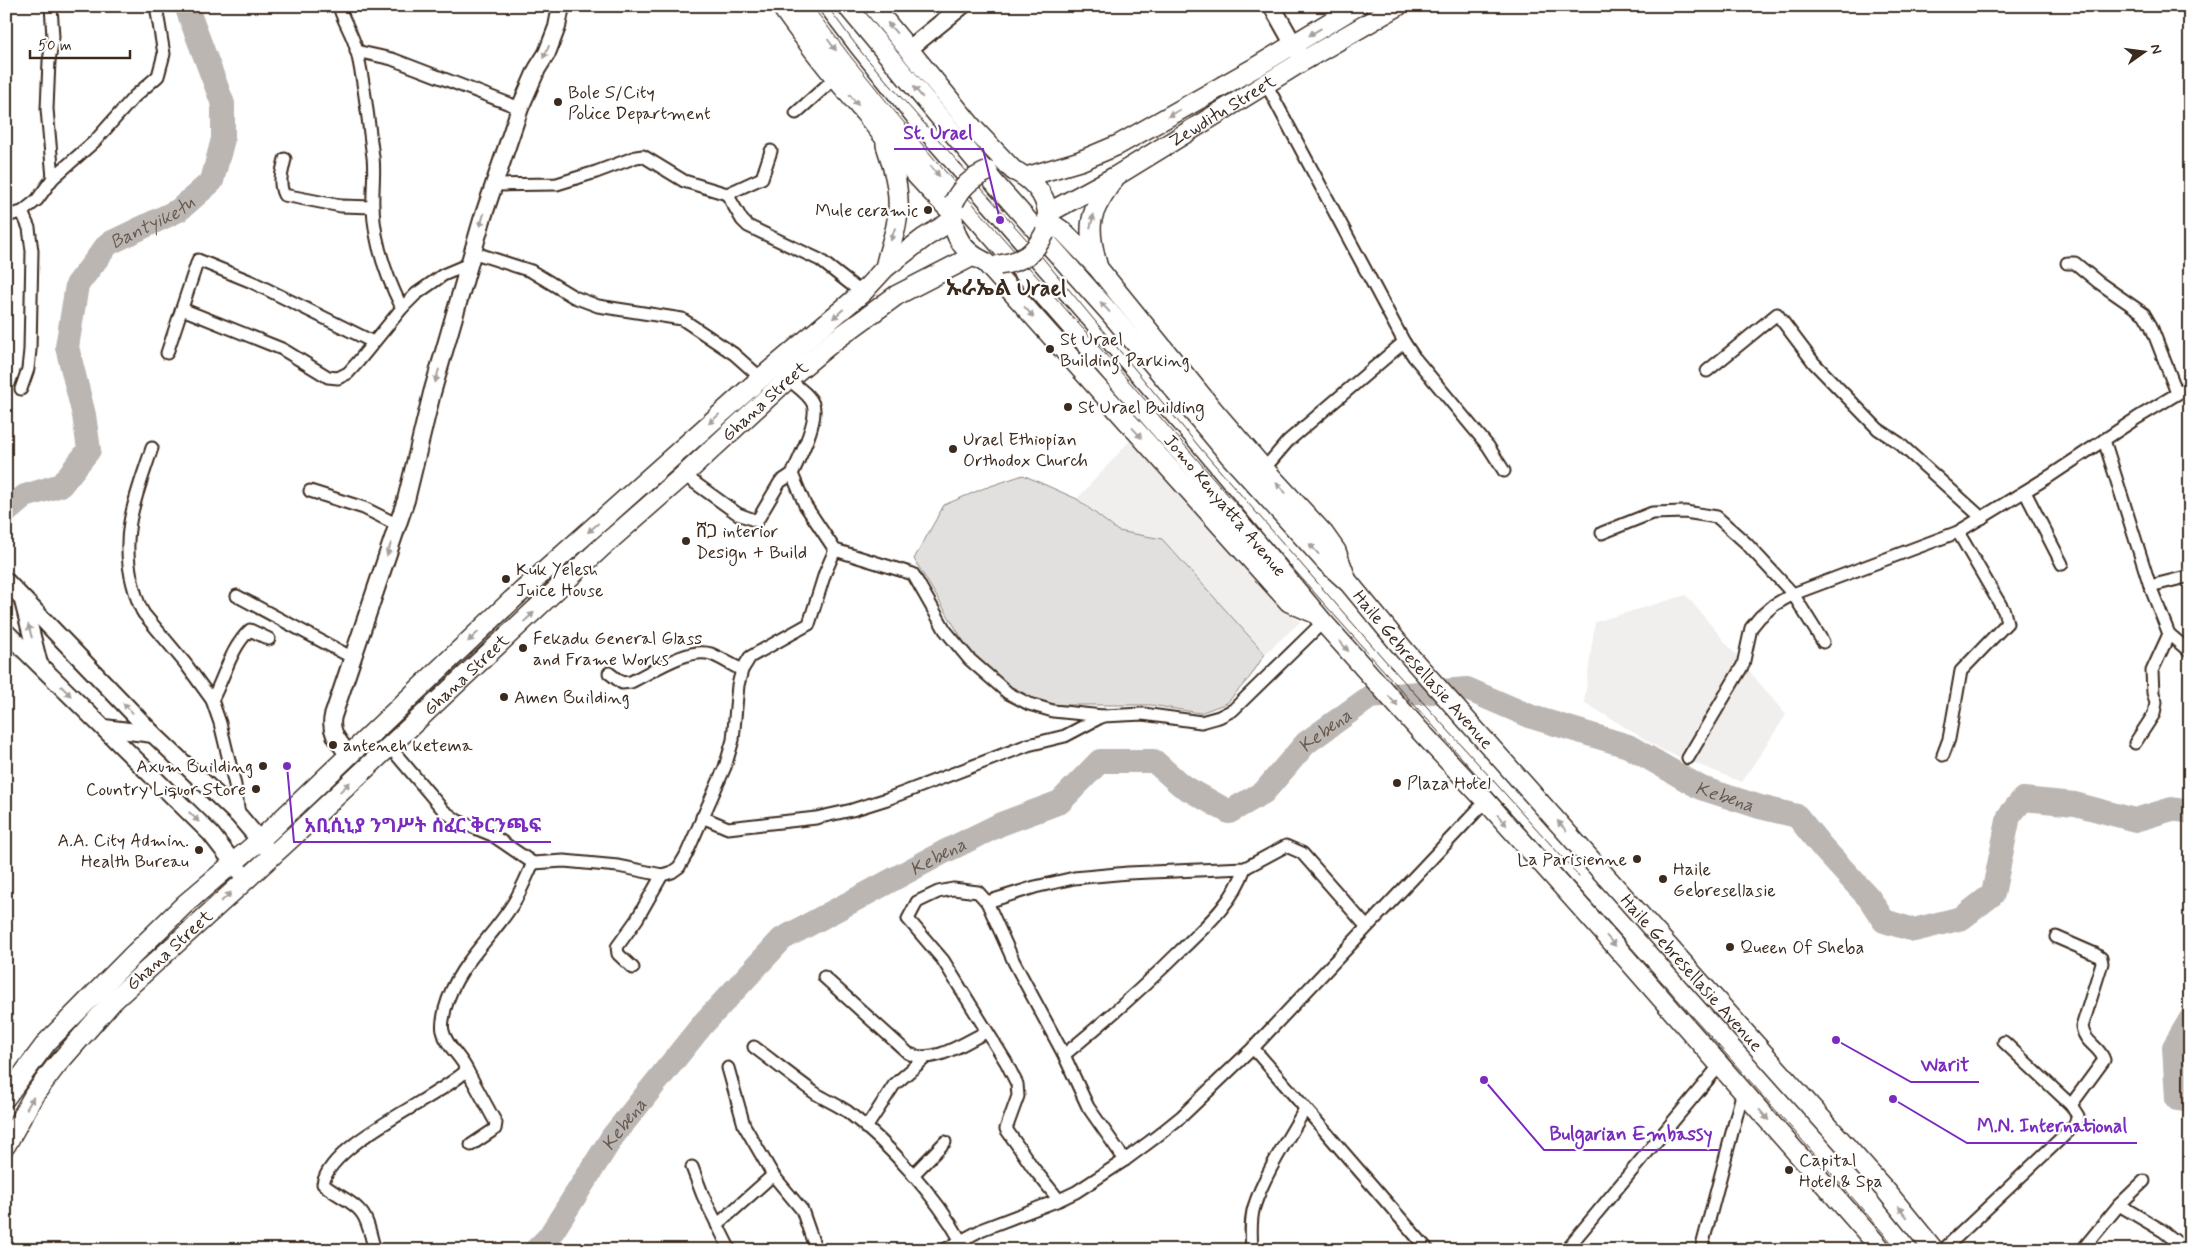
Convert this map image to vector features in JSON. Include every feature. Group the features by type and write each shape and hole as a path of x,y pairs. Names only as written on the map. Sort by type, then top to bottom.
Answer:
{"main road":[{"path":"348,754 334,734 331,725 406,500 432,393 494,185 520,108 537,69 547,53 557,27 561,6"},
{"path":"781,6 835,78 883,136 933,194 953,212"},
{"name":"Jomo Kenyatta Avenue","path":"803,6 910,142 1184,457 1365,670 1486,801"},
{"name":"Haile Gebresellasie Avenue","path":"847,6 997,186 1110,313 1229,455 1327,563 1349,584 1405,651 1887,1192 1934,1250"},
{"path":"873,6 973,128 1020,174 1037,186 1044,199 1047,222 1037,247 1026,257 1013,263 986,261"},
{"path":"909,49 962,6"},
{"path":"1272,6 1303,62"},
{"name":"Zewditu Street","path":"1020,174 1080,161 1102,152 1256,67 1357,6"},
{"name":"Zewditu Street","path":"1047,222 1116,176 1398,6"},
{"path":"883,136 896,175 899,202 896,224 885,268"},
{"path":"1020,174 1000,169 988,171 974,177 960,189 953,212 959,240 986,261 1290,602 1320,618"},
{"path":"1098,268 1090,238 1090,223 1102,196 1116,176"},
{"name":"Ghana Street","path":"8,1090 47,1042 185,904 260,840 348,754 542,572 761,378 862,293 885,268 924,238 953,212"},
{"name":"Haile Gebresellasie Avenue","path":"1047,222 1064,232 1098,268 1264,470 1324,534 1336,551 1349,584"},
{"name":"Ghana Street","path":"6,1145 34,1095 79,1038 138,977 532,615 602,547 684,475 788,379 834,341 897,295 986,261"},
{"path":"6,582 153,734 239,816 272,855"},
{"path":"22,598 39,664"},
{"path":"6,632 211,834 246,879"},
{"path":"104,728 153,734"},
{"path":"1486,801 1882,1250"},
{"path":"185,904 201,921"}],"street":[{"path":"50,6 53,36 49,61 47,109 53,178"},
{"path":"6,216 22,212 37,200 53,178 95,141 134,97 158,76 164,54 156,6"},
{"path":"339,6 356,51 373,160 373,207 376,235 392,287 402,308"},
{"path":"356,51 392,59 520,108"},
{"path":"1256,67 1404,342 1414,357 1488,446 1504,471"},
{"path":"796,113 835,78"},
{"path":"494,185 557,184 596,172 636,156 643,156 684,181 727,194 762,178 771,151"},
{"path":"285,159 281,178 281,189 284,195 342,206 373,207"},
{"path":"727,194 742,220 748,226 820,260 862,293"},
{"path":"20,389 28,369 30,350 32,251 29,228 22,212"},
{"path":"182,309 282,349 328,377 338,378 348,373 416,294 471,258 531,272 574,297 598,306 682,319 734,354 761,378"},
{"path":"167,353 198,260 252,282 373,342"},
{"path":"2067,263 2076,263 2098,282 2144,314 2151,326 2177,393"},
{"path":"1707,371 1778,314 1814,363 1878,429 1899,443 1982,518"},
{"path":"1264,470 1288,441 1404,342"},
{"path":"684,475 738,514 757,521 780,482 792,474 808,435 814,408 810,398 788,379"},
{"path":"1688,758 1743,665 1751,628 1774,605 1793,594 1958,532 2025,492 2190,386"},
{"path":"2104,440 2150,586 2169,634 2190,652"},
{"path":"152,448 132,509 127,536 131,576 139,605 144,614 185,663 212,700 220,723 235,786 239,816"},
{"path":"792,474 805,505 835,550 913,574 945,630 968,659 1008,693 1028,704 1053,711 1103,716 1143,714 1202,722 1219,717 1233,710 1320,618"},
{"path":"310,492 364,508 398,525"},
{"path":"2025,492 2062,564"},
{"path":"1602,533 1652,513 1685,512 1717,517 1746,543 1793,594 1823,642"},
{"path":"1943,755 1949,739 1961,671 2006,623 2004,611 1958,532"},
{"path":"389,746 444,811 458,821 492,835 533,863 564,861 618,866 662,874 672,872 679,867 686,856 725,767 733,740 738,685 742,670 750,657 809,624 825,573 835,550"},
{"path":"2150,586 2190,576"},
{"path":"237,596 353,658"},
{"path":"212,700 235,649 245,635 250,630 269,638"},
{"path":"2134,743 2154,714 2156,702 2153,693 2152,671 2169,634"},
{"path":"609,673 622,684 631,682 686,655 698,653 710,654 742,670"},
{"path":"702,817 728,828 816,818 852,810 903,793 1028,745 1065,736 1103,716"},
{"path":"944,1250 1004,1220 1059,1200 1125,1160 1182,1116 1253,1048 1366,926 1486,801"},
{"path":"987,902 1035,887 1074,878 1128,873 1245,868 1286,846 1302,854 1366,926"},
{"path":"470,1145 495,1129 496,1122 463,1061 447,1042 443,1031 443,1019 448,997 464,965 494,931 514,903 533,863"},
{"path":"1064,1055 1149,982 1220,912 1238,887 1245,868"},
{"path":"633,968 618,954 617,947 637,919 662,874"},
{"path":"1059,1200 1006,1129 1007,1121 1018,1096 1017,1084 943,960 908,919 917,902 938,892 953,889 978,892 987,902 1014,962 1064,1055 1088,1107 1125,1160"},
{"path":"2056,937 2095,954 2101,958 2102,963 2082,1027 2084,1036 2103,1056 2104,1060 2071,1104"},
{"path":"824,977 908,1053 917,1058 925,1058 952,1049 986,1032"},
{"path":"1943,1250 2074,1126 2078,1116 2071,1104 2004,1042"},
{"path":"754,1046 816,1093 847,1112 866,1128 913,1175 942,1211 961,1241"},
{"path":"1253,1048 1428,1250"},
{"path":"866,1128 894,1085 925,1058"},
{"path":"1566,1250 1720,1065"},
{"path":"728,1068 744,1125 773,1175 802,1210 816,1250"},
{"path":"375,1250 362,1213 351,1203 327,1188 323,1184 324,1178 339,1158 356,1143 396,1115 457,1080 467,1070"},
{"path":"1701,1250 1743,1091"},
{"path":"1252,1250 1253,1208 1262,1187 1304,1109"},
{"path":"913,1175 945,1142"},
{"path":"692,1167 730,1250"},
{"path":"717,1225 773,1175"},
{"path":"2082,1250 2119,1205 2144,1180"},
{"path":"2119,1205 2186,1246"}],"shaded area":[{"path":"1134,436 1300,622 1265,654 1162,539 1118,531 1077,499"},
{"path":"1023,475 1077,499 1118,531 1162,539 1265,654 1250,677 1227,703 1200,713 1151,705 1055,705 1013,691 973,657 914,559 944,505"},
{"path":"1686,595 1786,715 1742,782 1662,750 1584,702 1595,622"}],"waterway":[{"name":"Bantyiketu","path":"6,512 25,496 61,485 89,450 84,415 67,347 77,285 108,244 179,210 212,181 223,139 223,104 186,6"},
{"name":"Kebena","path":"536,1250 549,1237 613,1136 703,1024 782,939 944,852 1001,824 1060,802 1100,761 1154,761 1181,785 1229,812 1264,792 1306,743 1370,697 1467,689 1532,717 1628,746 1701,788 1760,807 1797,816 1822,847 1869,898 1884,921 1914,930 1962,918 1993,894 2009,816 2023,799 2075,804 2135,820 2172,809 2190,812"},
{"name":"Kebena","path":"2190,1020 2174,1047 2177,1099 2190,1101"}],"tram line":[{"path":"812,6 889,104 969,199 1323,603 1708,1033 1898,1250"},
{"path":"827,6 862,53 1042,257 1201,449 1383,658 1579,876"}],"place":[{"name":"Bole S/City Police Department","path":"558,102"},
{"name":"Mule ceramic","path":"928,210"},
{"name":"St. Urael","path":"1000,220"},
{"name":"St Urael Building Parking","path":"1050,349"},
{"name":"St Urael Building","path":"1068,407"},
{"name":"Urael Ethiopian Orthodox Church","path":"953,449"},
{"name":"ሸጋ interior Design + Build","path":"686,541"},
{"name":"Kuk Yelesh Juice House","path":"506,579"},
{"name":"Fekadu General Glass and Frame Works","path":"523,648"},
{"name":"Amen Building","path":"504,697"},
{"name":"anteneh ketema","path":"333,745"},
{"name":"Axum Building","path":"263,766"},
{"name":"አቢሲኒያ ንግሥት ሰፈር ቅርንጫፍ","path":"287,766"},
{"name":"Plaza Hotel","path":"1397,783"},
{"name":"Country Liquor Store","path":"256,789"},
{"name":"A.A. City Admin. Health Bureau","path":"199,850"},
{"name":"La Parisienne","path":"1637,859"},
{"name":"Haile Gebresellasie","path":"1663,879"},
{"name":"Queen Of Sheba","path":"1730,947"},
{"name":"Warit","path":"1836,1040"},
{"name":"Bulgarian Embassy","path":"1484,1080"},
{"name":"M.N. International","path":"1893,1099"},
{"name":"Capital Hotel & Spa","path":"1789,1170"}],"district":[{"name":"ኡራኤል Urael","path":"1006,287"}]}
